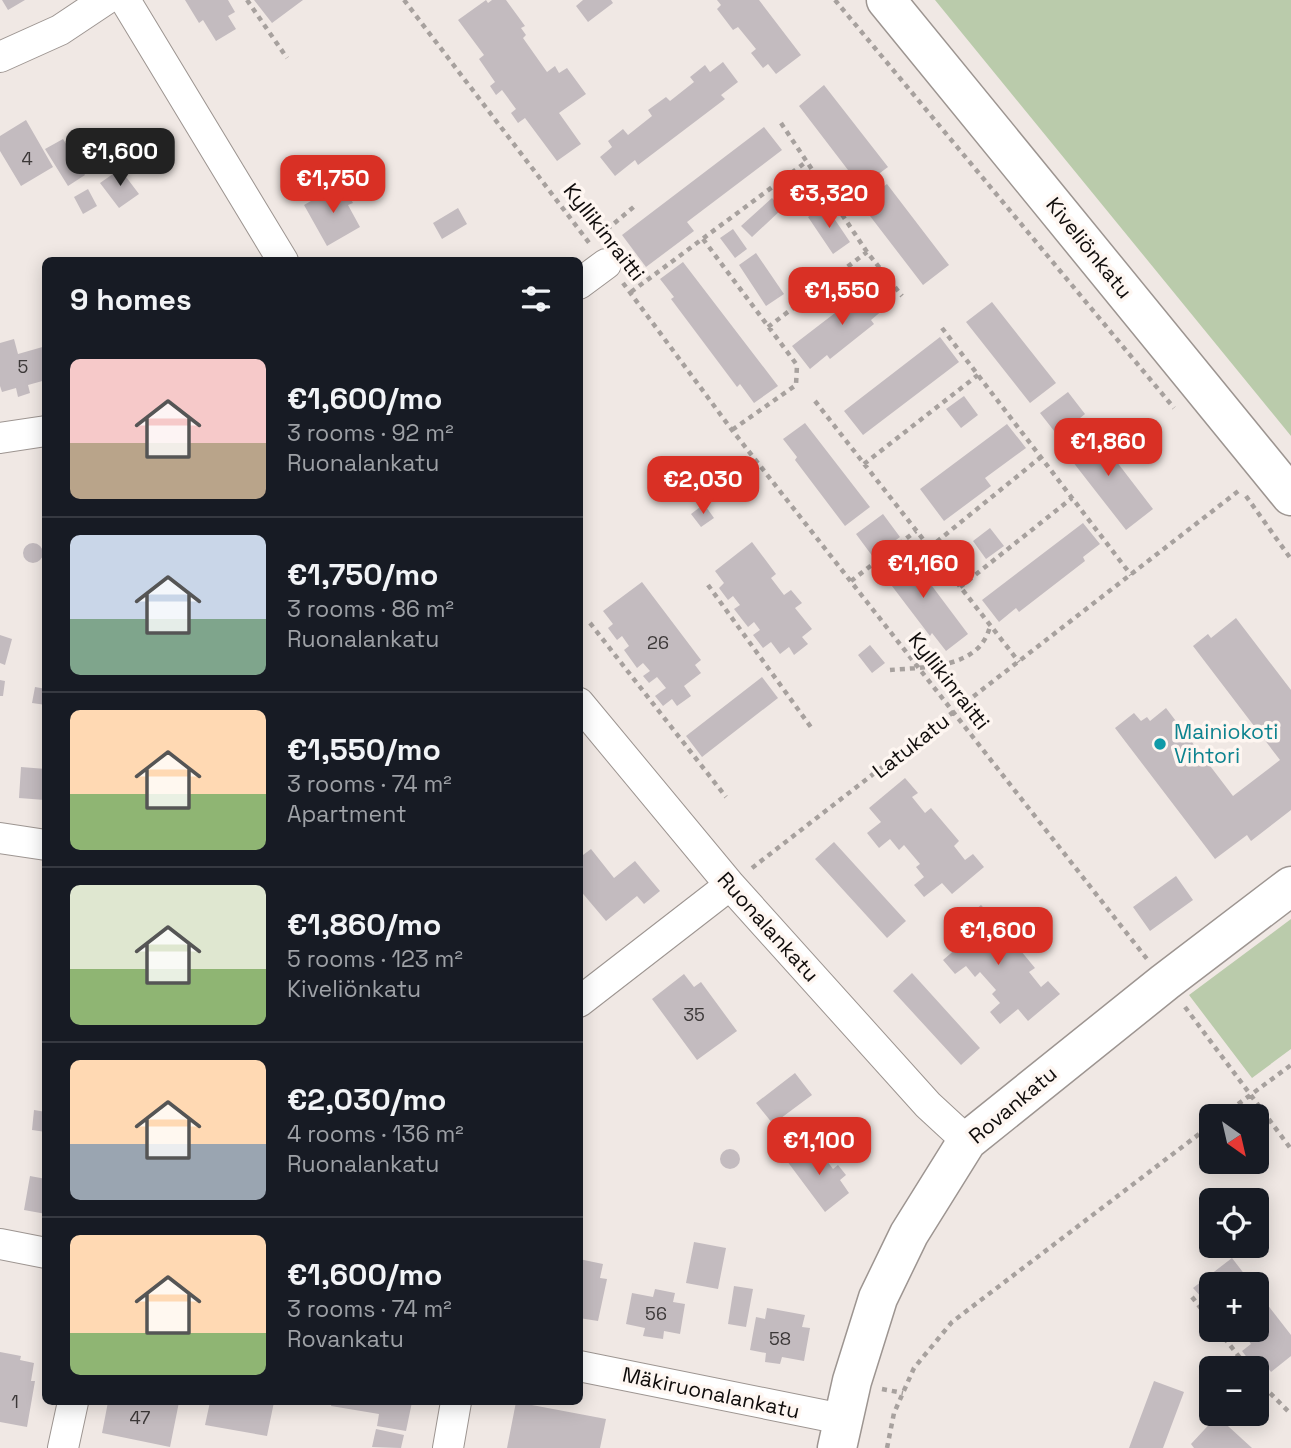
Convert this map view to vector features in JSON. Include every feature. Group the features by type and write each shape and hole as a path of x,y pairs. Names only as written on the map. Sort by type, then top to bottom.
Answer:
{"street":[{"path":"0,57 60,30 105,0"},
{"path":"125,0 281,257"},
{"name":"Kiveliönkatu","path":"886,0 1291,496"},
{"path":"583,278 598,254"},
{"path":"0,438 42,432"},
{"name":"Ruonalankatu","path":"583,708 730,885 928,1105 967,1141"},
{"path":"0,838 42,844"},
{"path":"583,999 730,885"},
{"name":"Rovankatu","path":"840,1434 852,1381 878,1298 909,1234 967,1141 1165,982 1291,886"},
{"path":"0,1244 42,1252"},
{"name":"Mäkiruonalankatu","path":"583,1367 840,1434"},
{"path":"63,1448 72,1405"},
{"path":"448,1448 455,1405"}],"path":[{"path":"247,0 287,58"},
{"name":"Kyllikinraitti","path":"404,0 598,254 631,292 732,430 1165,982 1291,1149"},
{"path":"835,0 1179,414"},
{"path":"781,123 867,252 902,296"},
{"path":"631,292 806,162"},
{"path":"598,254 636,205"},
{"path":"703,239 797,365 796,386 732,430"},
{"path":"768,327 867,252"},
{"path":"942,328 1131,575"},
{"path":"864,464 978,374"},
{"path":"815,401 1019,662"},
{"path":"929,548 1041,457"},
{"name":"Latukatu","path":"730,885 1241,489 1291,559"},
{"path":"960,587 1072,498"},
{"path":"850,581 916,531"},
{"path":"708,585 813,730"},
{"path":"590,624 726,797"},
{"path":"890,670 953,663 975,651 988,636 990,625"},
{"path":"1239,1104 1291,1065"},
{"path":"887,1448 894,1413 914,1368 951,1322 1199,1134"},
{"path":"1192,1297 1199,1306"},
{"path":"1227,1342 1239,1356"},
{"path":"871,1386 903,1393"},
{"path":"1269,1392 1291,1414"}],"green space":[{"path":"935,0 1291,0 1291,436"},
{"path":"1291,919 1291,1049 1252,1078 1189,995"}],"building":[{"path":"2,0 25,0 8,10"},
{"path":"185,0 228,0 235,12 228,16 236,29 216,41 203,20 199,23"},
{"path":"254,0 303,0 272,23"},
{"path":"486,0 488,3 492,0 506,0 525,26 521,28 526,35 523,38 547,72 555,66 559,73 567,68 586,94 559,113 581,144 557,161 525,118 518,123 511,113 516,109 502,90 496,95 490,86 495,82 479,59 484,55 458,20"},
{"path":"583,0 611,0 613,3 588,22 576,6"},
{"path":"717,0 759,0 801,55 776,74 768,64 763,68 751,53 756,49 738,27 733,30 717,9 721,5"},
{"path":"723,62 738,82 721,95 725,99 638,165 635,160 615,176 600,157 612,147 608,141 623,129 628,135 652,116 648,110 666,97 670,101 694,82 690,77 705,65 710,72"},
{"path":"824,85 888,167 861,187 799,106"},
{"path":"26,120 53,167 21,186 0,151 0,136"},
{"path":"764,127 782,150 687,222 694,231 646,267 622,235"},
{"path":"63,139 85,175 68,186 45,149"},
{"path":"120,169 139,194 119,208 100,183"},
{"path":"342,183 353,203 348,205 360,227 327,246 304,205"},
{"path":"887,184 949,265 923,285 860,203"},
{"path":"88,189 97,206 83,214 74,197"},
{"path":"772,198 782,209 752,237 741,226"},
{"path":"825,205 850,242 833,254 808,217"},
{"path":"458,208 467,224 442,239 433,223"},
{"path":"733,229 747,249 735,258 720,238"},
{"path":"756,253 784,294 766,306 739,265"},
{"path":"683,262 778,386 754,403 740,384 737,387 671,299 674,297 660,279"},
{"path":"874,283 890,304 871,320 874,324 830,359 827,355 810,369 792,346"},
{"path":"992,302 1056,383 1030,403 966,322"},
{"path":"940,337 959,362 863,435 844,411"},
{"path":"14,339 18,354 42,347 42,381 28,385 30,393 18,397 16,388 2,392 0,343"},
{"path":"1068,392 1085,414 1058,436 1040,413"},
{"path":"964,396 978,415 961,428 946,409"},
{"path":"805,423 870,507 845,526 795,460 797,457 783,439"},
{"path":"1007,424 1026,448 985,478 991,486 944,521 920,489"},
{"path":"1090,427 1153,509 1126,530 1062,448"},
{"path":"704,504 714,518 701,527 691,514"},
{"path":"883,514 900,537 873,557 856,534"},
{"path":"1083,523 1100,544 1083,557 1085,561 1019,612 1016,608 999,622 982,600"},
{"path":"990,528 1004,546 986,559 973,541"},
{"path":"752,542 776,574 771,578 784,595 791,590 802,603 795,608 812,629 802,637 808,644 794,655 789,647 780,654 771,642 763,648 753,635 760,630 754,622 748,627 734,609 740,605 733,596 728,600 719,588 724,583 715,571"},
{"path":"29,543 37,543 42,558 37,563 29,563 23,557 23,549"},
{"path":"905,550 968,634 946,651 932,633 930,636 879,569"},
{"path":"642,582 701,660 695,665 701,673 684,686 691,696 677,706 672,699 663,706 655,696 666,688 657,677 649,683 643,676 650,671 643,663 637,668 624,650 629,646 622,636 617,640 608,628 613,624 603,611"},
{"name":"Mainiokoti Vihtori","path":"1236,618 1291,690 1291,810 1251,841 1247,835 1215,859 1115,728 1134,713 1141,721 1147,717 1150,721 1166,708 1233,796 1280,760 1193,646 1208,634 1211,638"},
{"path":"0,635 12,639 5,665 0,663"},
{"path":"870,645 885,663 872,673 858,655"},
{"path":"762,677 778,698 702,757 686,736"},
{"path":"0,680 5,681 3,696 0,696"},
{"path":"35,687 42,688 42,704 32,703"},
{"path":"21,767 42,769 42,800 19,798"},
{"path":"905,778 918,793 912,797 925,813 931,808 959,841 954,846 965,860 973,854 984,867 952,894 942,883 924,897 914,885 924,877 916,867 920,864 904,845 899,850 890,839 879,848 867,833 881,822 869,808"},
{"path":"834,842 906,921 887,938 815,859"},
{"path":"591,849 614,878 635,861 660,891 644,904 637,896 606,921 583,894 583,855"},
{"path":"1176,876 1193,900 1150,931 1133,907"},
{"path":"981,905 994,919 988,924 1001,940 1007,934 1035,968 1029,972 1041,987 1048,981 1060,994 1028,1021 1018,1009 1000,1024 990,1012 1000,1003 992,994 996,990 980,972 975,977 966,966 955,974 943,960 957,948 945,935"},
{"path":"912,973 980,1048 961,1065 893,991"},
{"path":"684,974 694,987 701,982 737,1031 697,1060 652,999"},
{"path":"795,1073 812,1095 773,1124 756,1103"},
{"path":"34,1110 42,1111 42,1131 32,1130"},
{"path":"813,1142 833,1169 838,1165 846,1175 840,1180 849,1193 825,1212 787,1161"},
{"path":"726,1149 734,1149 740,1159 734,1169 726,1169 720,1163 720,1155"},
{"path":"30,1176 42,1178 42,1213 24,1210"},
{"path":"694,1242 726,1248 718,1289 686,1283"},
{"path":"1232,1258 1243,1272 1214,1272"},
{"path":"583,1260 603,1264 600,1278 607,1279 598,1321 583,1319"},
{"path":"1199,1283 1199,1295 1193,1288"},
{"path":"734,1286 753,1289 746,1327 728,1324"},
{"path":"655,1289 675,1293 673,1302 685,1304 680,1334 664,1331 663,1339 643,1336 645,1328 626,1324 632,1293 653,1297"},
{"path":"1269,1307 1291,1335 1291,1356 1271,1372 1269,1356 1246,1356 1242,1351 1251,1344 1250,1342 1269,1342"},
{"path":"767,1308 805,1315 802,1327 810,1328 804,1361 782,1357 780,1364 765,1362 766,1353 750,1350 756,1317 765,1319"},
{"path":"0,1352 21,1356 20,1360 34,1363 31,1381 35,1381 27,1427 0,1422"},
{"path":"1154,1381 1184,1392 1163,1448 1129,1448"},
{"path":"107,1405 178,1405 170,1447 102,1433"},
{"path":"209,1405 273,1405 267,1436 205,1425"},
{"path":"411,1405 406,1431 377,1426 379,1414 331,1406"},
{"path":"515,1405 532,1405 606,1419 600,1448 507,1448"},
{"path":"1208,1426 1228,1426 1252,1448 1194,1448 1191,1444"},
{"path":"376,1429 404,1435 401,1448 372,1447"}],"place":[{"name":"Mainiokoti Vihtori","path":"1160,744"}]}
